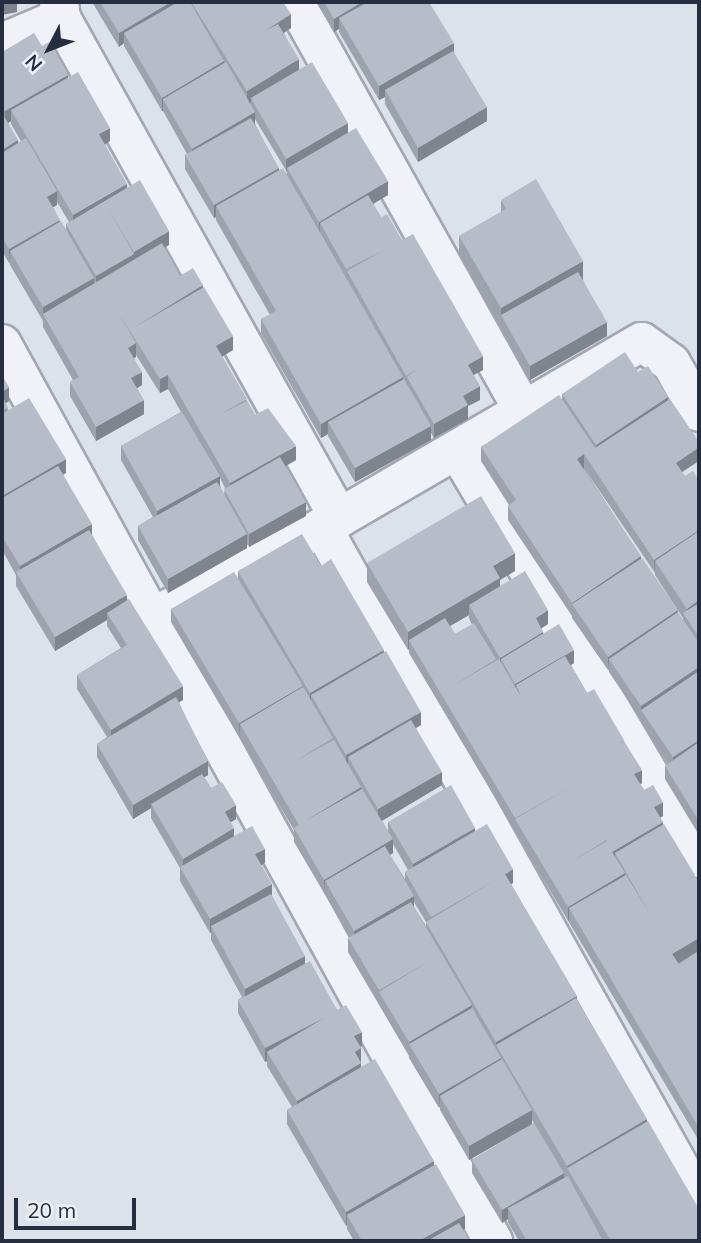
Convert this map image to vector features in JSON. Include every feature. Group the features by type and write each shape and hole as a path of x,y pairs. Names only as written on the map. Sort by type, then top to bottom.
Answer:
{"street":[{"path":"295,2 524,411"},
{"path":"2,43 60,10 330,522 699,1202"},
{"path":"153,617 458,451 642,342 671,363 699,412"},
{"path":"2,344 493,1241"},
{"path":"458,451 699,858"}],"building":[{"path":"100,2 171,2 119,33"},
{"path":"178,2 190,2 224,61 162,98 124,33"},
{"path":"191,2 283,2 291,14 265,31 278,24 299,59 247,91"},
{"path":"324,2 362,2 334,19"},
{"path":"368,2 429,2 454,43 379,86 339,18"},
{"path":"34,33 42,46 49,42 68,75 5,111 2,106 2,52"},
{"path":"453,51 487,107 418,148 385,90"},
{"path":"226,62 255,112 192,149 163,99"},
{"path":"312,62 348,123 286,159 251,98"},
{"path":"78,72 110,128 99,134 127,184 73,215 11,110"},
{"path":"2,113 18,140 2,150"},
{"path":"251,118 279,168 214,205 185,155"},
{"path":"356,128 388,181 319,222 287,168"},
{"path":"26,138 57,191 47,197 60,220 9,249 2,237 2,153"},
{"path":"283,168 403,377 321,424 261,319 276,311 216,206"},
{"path":"536,179 583,261 501,308 459,236 506,209 501,200"},
{"path":"140,180 169,231 134,252 107,207 134,254 96,276 66,224"},
{"path":"368,195 381,217 387,214 402,240 413,234 483,356 468,365 480,386 463,396 468,405 434,424 407,377 417,369 406,376 347,271 384,250 346,269 320,223"},
{"path":"61,221 94,278 43,307 10,251"},
{"path":"162,243 180,276 193,268 203,285 133,328 204,287 233,336 216,346 247,399 219,415 247,401 255,415 268,408 296,446 230,483 168,375 160,379 118,312 136,343 128,348 142,372 131,378 144,400 96,427 70,382 79,377 43,314"},
{"path":"578,272 607,322 530,366 501,315"},
{"path":"625,352 638,372 648,366 668,397 596,445 562,394"},
{"path":"2,375 9,387 2,392"},
{"path":"404,379 431,426 355,468 328,422"},
{"path":"559,395 595,448 670,399 699,442 699,447 676,463 685,476 693,471 699,481 699,530 654,560 584,454 577,459 641,556 572,603 508,506 516,500 481,447"},
{"path":"2,396 8,407 2,411"},
{"path":"29,398 66,459 2,496 2,414"},
{"path":"182,412 220,476 157,511 121,446"},
{"path":"280,457 306,502 249,534 224,489"},
{"path":"58,466 92,524 20,566 2,536 2,498"},
{"path":"217,482 247,534 168,579 138,526"},
{"path":"481,496 515,553 493,566 500,578 408,632 367,563"},
{"path":"89,530 127,595 55,637 16,572"},
{"path":"699,531 699,600 687,609 655,561"},
{"path":"302,534 321,566 331,559 384,650 310,693 238,571"},
{"path":"642,558 678,610 608,657 572,604"},
{"path":"525,571 548,610 536,618 543,632 500,658 469,605"},
{"path":"234,572 303,686 239,723 171,609"},
{"path":"129,599 183,686 111,730 77,675 127,645 107,613"},
{"path":"699,603 699,637 683,613"},
{"path":"678,612 699,643 699,667 641,706 609,659"},
{"path":"445,618 455,634 474,623 496,659 451,687 499,659 521,697 516,685 565,656 587,693 594,689 624,740 619,744 624,741 642,770 634,774 644,790 653,785 663,802 654,807 663,822 612,852 625,873 568,907 515,819 574,785 515,818 409,640"},
{"path":"559,624 574,650 515,684 501,659"},
{"path":"386,651 421,712 346,755 311,695"},
{"path":"699,671 699,740 673,757 641,710"},
{"path":"303,687 333,738 297,760 334,740 361,787 305,821 362,789 393,839 324,880 294,828 299,825 240,724"},
{"path":"176,697 208,761 133,805 97,744"},
{"path":"411,720 442,772 378,809 348,757"},
{"path":"699,742 699,821 665,766"},
{"path":"202,774 211,788 222,782 236,805 225,812 234,828 183,859 151,804"},
{"path":"451,785 475,828 413,864 388,822"},
{"path":"487,824 513,869 505,874 577,996 496,1042 426,922 501,877 431,917 405,872"},
{"path":"664,824 695,875 686,882 695,876 699,884 699,938 672,954 679,964 699,952 699,1128 569,908 626,875 650,914 615,853"},
{"path":"252,826 265,849 255,854 272,884 210,919 180,867"},
{"path":"385,846 414,896 354,931 325,881"},
{"path":"271,894 305,956 245,989 211,926"},
{"path":"411,902 472,1005 409,1042 379,992 431,960 379,990 348,938"},
{"path":"310,961 337,1010 346,1005 362,1032 354,1036 361,1048 355,1052 361,1063 297,1101 267,1052 326,1017 265,1048 238,1000"},
{"path":"576,998 647,1119 567,1166 496,1045"},
{"path":"472,1008 501,1058 439,1094 409,1044"},
{"path":"375,1059 434,1161 346,1212 287,1110"},
{"path":"502,1059 532,1110 469,1146 440,1096"},
{"path":"648,1121 699,1209 699,1241 611,1241 567,1168"},
{"path":"534,1123 564,1173 502,1210 472,1160"},
{"path":"436,1164 465,1215 419,1241 362,1241 347,1215"},
{"path":"568,1176 603,1241 527,1241 508,1208"},
{"path":"459,1223 470,1241 427,1241"}]}
